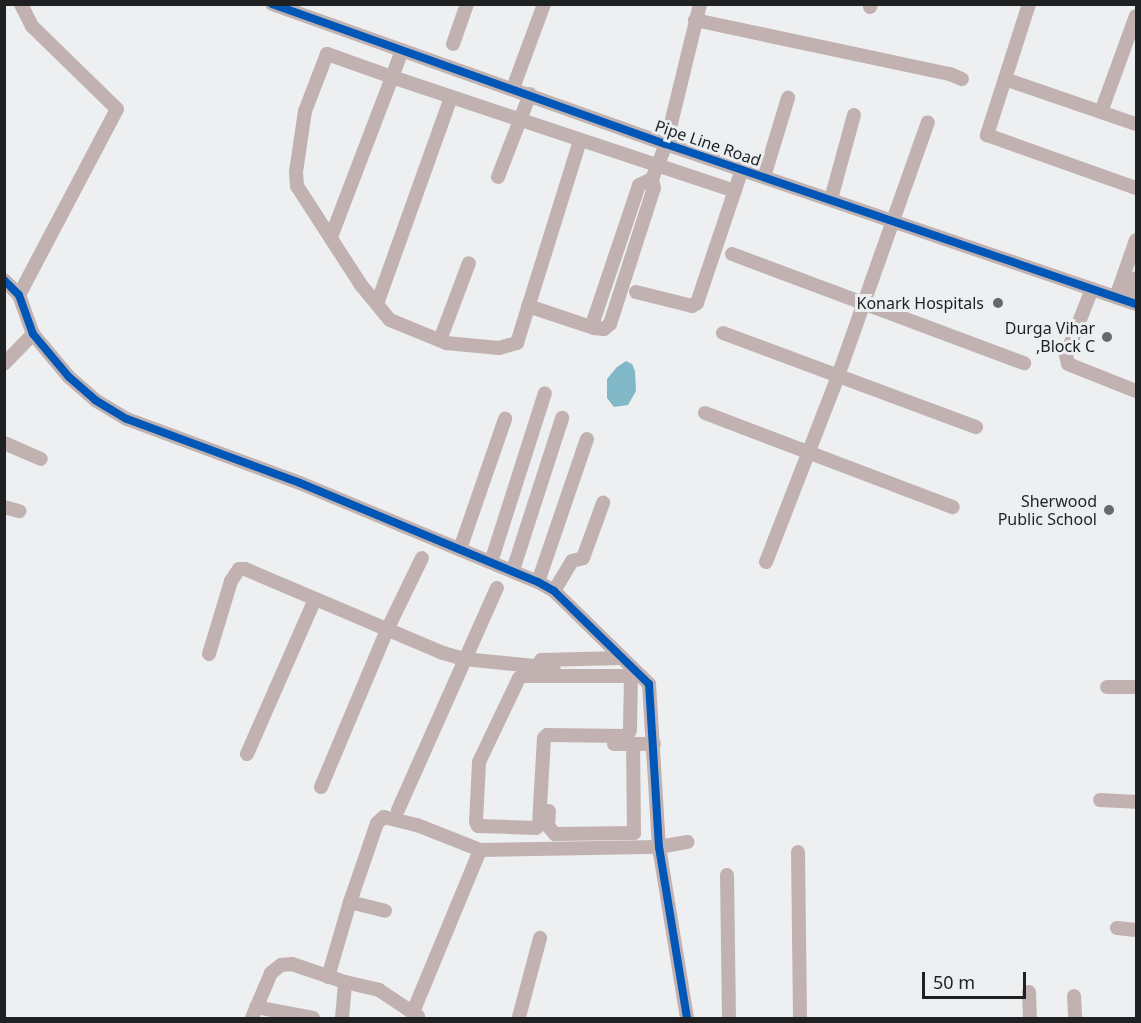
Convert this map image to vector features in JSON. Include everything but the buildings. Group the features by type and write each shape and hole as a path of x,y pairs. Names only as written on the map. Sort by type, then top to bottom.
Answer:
{"street":[{"path":"20,295 117,108 32,26 21,4"},
{"name":"Pipe Line Road","path":"272,4 310,10 402,50 666,144 1127,301"},
{"path":"453,44 467,4"},
{"path":"513,88 544,4"},
{"path":"528,306 594,328 604,329 610,324 654,188 652,179 666,144 700,4"},
{"path":"1029,4 987,135 1137,188"},
{"path":"1101,112 1137,16"},
{"path":"695,20 950,74 962,79"},
{"path":"331,237 402,50"},
{"path":"580,141 517,343 499,348 440,340 390,320 361,285 297,186 305,111 327,54 580,141 735,191"},
{"path":"1005,78 1137,124"},
{"path":"498,177 530,94"},
{"path":"377,304 451,97"},
{"path":"764,177 788,98"},
{"path":"831,199 854,115"},
{"path":"766,562 838,376 895,221 928,122"},
{"path":"636,292 692,306 697,303 742,169"},
{"path":"1127,301 1137,240"},
{"path":"732,254 1024,363"},
{"path":"440,340 469,263"},
{"path":"1127,301 1137,278"},
{"path":"4,280 20,295 33,334 69,377 95,400 128,419 300,483 538,582 554,591 634,674 654,744 659,847 687,1018"},
{"path":"1092,289 1066,355 1068,364 1137,391"},
{"path":"723,333 976,426"},
{"path":"4,364 33,334"},
{"path":"491,562 545,393"},
{"path":"705,413 953,507"},
{"path":"513,570 562,418"},
{"path":"460,549 505,419"},
{"path":"538,582 587,439"},
{"path":"4,443 41,459"},
{"path":"554,591 572,561 583,558 603,503"},
{"path":"4,507 20,511"},
{"path":"321,787 387,630 422,558"},
{"path":"209,654 231,580 238,570 250,571 387,630 464,659 544,668 634,674"},
{"path":"398,810 497,588"},
{"path":"247,754 315,599"},
{"path":"634,674 630,729 627,736 547,735 544,738 541,822 536,828 478,826 476,822 479,762 519,678 634,674"},
{"path":"1107,687 1137,687"},
{"path":"632,841 636,830 633,744"},
{"path":"654,744 553,746 548,826 555,834 632,841 659,847 688,842"},
{"path":"1100,800 1137,802"},
{"path":"328,977 377,823 384,817 417,825 480,850 632,841"},
{"path":"313,1018 254,1013 272,973 281,965 292,964 328,977 379,990 417,1015 480,850"},
{"path":"798,852 800,1018"},
{"path":"727,875 729,1018"},
{"path":"350,902 386,911"},
{"path":"1117,928 1137,930"},
{"path":"517,1018 540,938"},
{"path":"342,1018 345,982"},
{"path":"1029,992 1030,1018"},
{"path":"1074,996 1075,1018"}],"water":[{"path":"626,361 632,364 635,371 636,391 628,405 614,407 607,398 607,379 617,367"}],"cycle path":[{"path":"272,4 666,144 1136,304"},
{"path":"4,280 19,295 33,334 69,377 95,400 127,419 300,483 538,582 554,591 649,684 659,847 687,1018"}],"place":[{"name":"Konark Hospitals","path":"998,303"},
{"name":"Durga Vihar ,Block C","path":"1107,337"},
{"name":"Sherwood Public School","path":"1109,510"}]}
